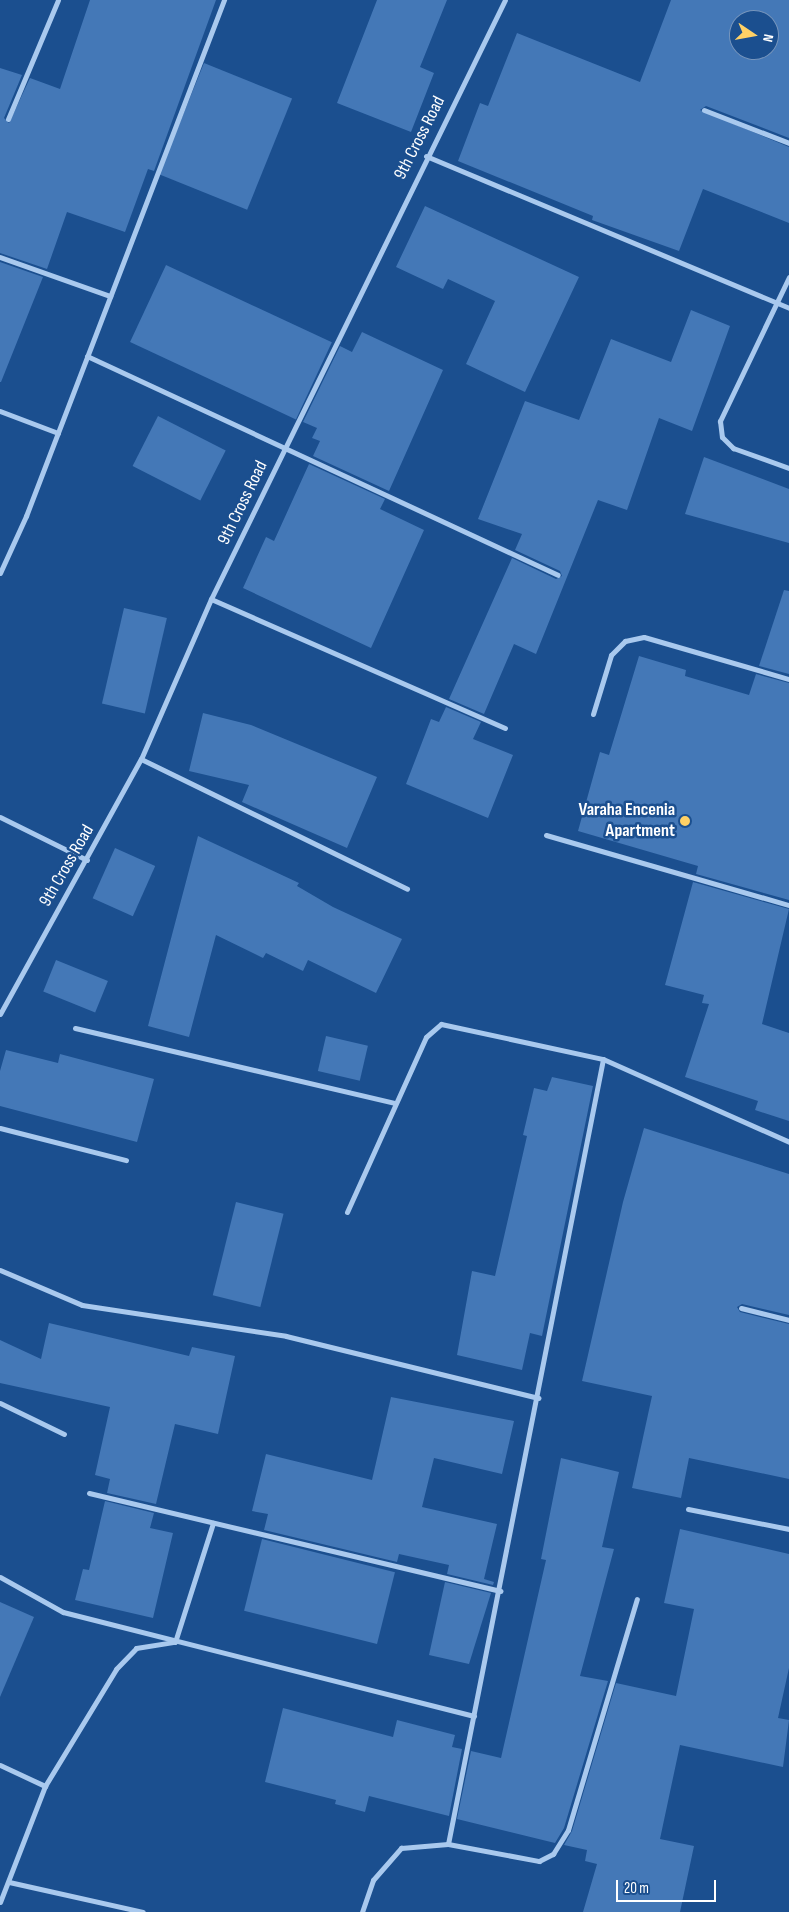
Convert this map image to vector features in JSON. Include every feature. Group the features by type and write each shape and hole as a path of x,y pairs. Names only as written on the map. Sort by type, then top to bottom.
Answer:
{"street":[{"path":"8,119 58,0"},
{"path":"0,573 58,433 224,0"},
{"name":"9th Cross Road","path":"0,1014 87,860 141,759 211,599 286,448 426,156 506,0"},
{"path":"704,110 789,143"},
{"path":"426,156 789,308"},
{"path":"0,257 110,296"},
{"path":"789,277 720,421 722,437 733,448 789,468"},
{"path":"87,356 558,574"},
{"path":"0,410 58,433"},
{"path":"211,599 505,728"},
{"path":"593,714 611,655 626,641 644,637 789,679"},
{"path":"141,759 407,889"},
{"path":"0,817 87,860"},
{"path":"546,835 789,905"},
{"path":"347,1212 426,1037 441,1024 603,1059 789,1142"},
{"path":"75,1028 395,1103"},
{"path":"448,1844 539,1398 603,1059"},
{"path":"0,1128 126,1160"},
{"path":"0,1270 82,1305 286,1336 539,1398"},
{"path":"741,1308 789,1320"},
{"path":"0,1403 64,1434"},
{"path":"88,1493 500,1591"},
{"path":"688,1509 789,1529"},
{"path":"175,1642 213,1522"},
{"path":"0,1577 63,1612 175,1642 474,1716"},
{"path":"362,1912 373,1880 401,1848 448,1844 539,1861 553,1854 568,1830 637,1599"},
{"path":"0,1902 45,1786 116,1669 136,1648 175,1642"},
{"path":"0,1764 45,1786"},
{"path":"9,1882 143,1912"}],"building":[{"path":"90,0 216,0 154,171 148,169 125,232 67,212 47,269 0,253 0,68 22,75 4,118 9,123 30,78 60,89"},
{"path":"377,0 447,0 420,67 434,73 411,132 337,103"},
{"path":"671,0 789,0 789,138 706,106 700,110 789,147 789,223 703,189 679,251 592,220 593,216 458,161 480,103 488,106 517,33 640,82"},
{"path":"204,63 292,99 247,210 159,174"},
{"path":"425,206 579,277 525,392 466,364 495,301 448,279 443,289 396,267"},
{"path":"0,262 43,277 1,382 0,382"},
{"path":"166,265 332,342 296,419 130,342"},
{"path":"691,310 730,326 692,431 659,418 627,510 598,500 536,654 514,644 484,714 449,699 512,558 556,579 562,576 560,571 515,550 522,534 478,519 525,401 579,420 611,339 671,362"},
{"path":"362,332 443,370 389,491 313,456 320,441 312,438 317,428 303,422 340,346 352,352"},
{"path":"158,416 226,451 200,500 133,466"},
{"path":"704,457 789,489 789,543 685,514"},
{"path":"309,464 385,499 380,509 424,530 371,648 243,588 266,537 274,541"},
{"path":"784,590 789,591 789,674 759,666"},
{"path":"124,608 167,618 145,713 102,703"},
{"path":"639,656 686,670 685,676 749,695 756,674 789,683 789,900 696,874 698,866 578,831 600,752 609,755"},
{"path":"446,707 481,722 473,739 513,755 488,818 406,784 431,719 439,722"},
{"path":"203,713 251,725 377,777 347,848 242,802 249,785 189,771"},
{"path":"198,836 299,883 297,886 333,907 402,939 376,993 308,960 303,971 266,953 263,958 216,935 189,1037 148,1026"},
{"path":"115,848 155,866 133,916 93,898"},
{"path":"693,882 789,909 762,1024 789,1033 789,1121 755,1110 758,1101 685,1077 709,1004 702,1003 704,995 665,985"},
{"path":"56,960 108,981 95,1013 43,992"},
{"path":"326,1036 368,1046 360,1081 318,1071"},
{"path":"6,1050 58,1063 60,1054 154,1079 137,1142 0,1106 0,1071"},
{"path":"552,1077 593,1086 542,1336 530,1333 522,1370 457,1355 472,1271 495,1276 527,1136 523,1135 534,1088 547,1091"},
{"path":"644,1128 789,1174 789,1315 742,1304 737,1307 740,1312 789,1324 789,1479 689,1458 681,1498 632,1488 652,1396 582,1381 623,1202"},
{"path":"236,1202 284,1214 260,1307 213,1295"},
{"path":"49,1323 189,1356 192,1347 235,1356 218,1434 175,1424 156,1504 107,1493 110,1479 95,1475 110,1407 0,1383 0,1340 41,1359"},
{"path":"391,1397 514,1421 502,1474 434,1458 422,1507 497,1524 484,1579 494,1582 493,1585 447,1574 449,1565 399,1554 397,1562 264,1530 268,1514 252,1511 266,1454 372,1480"},
{"path":"561,1458 619,1472 602,1547 614,1549 580,1676 608,1681 564,1828 555,1843 457,1819 471,1751 501,1758 546,1560 541,1559"},
{"path":"105,1501 154,1513 150,1528 173,1533 153,1618 75,1600 83,1569 89,1570"},
{"path":"680,1529 789,1554 789,1668 778,1718 789,1720 783,1767 680,1745 660,1839 694,1846 680,1912 583,1912 597,1864 585,1861 587,1850 564,1845 572,1831 616,1683 676,1696 694,1609 664,1603"},
{"path":"262,1539 395,1572 377,1644 244,1611"},
{"path":"445,1582 491,1593 469,1664 429,1655"},
{"path":"0,1602 34,1617 0,1697"},
{"path":"283,1708 393,1737 397,1720 455,1735 452,1747 462,1749 449,1816 369,1796 365,1812 335,1804 336,1800 265,1782"}],"place":[{"name":"Varaha Encenia Apartment","path":"685,821"}]}
